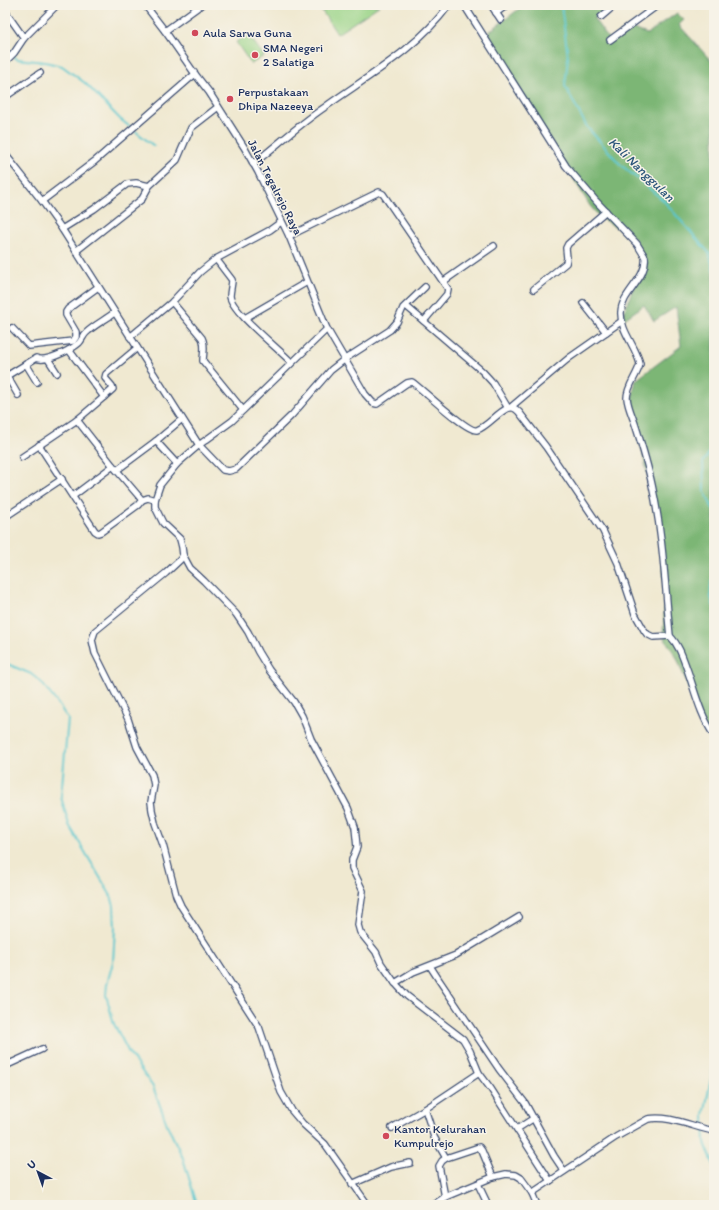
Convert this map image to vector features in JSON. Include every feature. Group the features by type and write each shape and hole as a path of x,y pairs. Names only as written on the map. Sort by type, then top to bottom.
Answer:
{"street":[{"path":"5,62 24,38 57,5"},
{"name":"Jalan Tegalrejo Raya","path":"145,5 209,92 253,164 272,199 281,222 289,236 327,329 365,394 374,404 380,403 407,383 412,382 464,425 474,430 477,430 510,408"},
{"path":"165,31 201,5"},
{"path":"464,5 566,166 637,244 646,257 642,271 625,299 621,310 622,321 640,364 634,380 629,387 627,396 628,404 652,485 661,531 670,636 680,652 702,714 708,727 714,735"},
{"path":"491,5 501,20"},
{"path":"496,13 507,5"},
{"path":"601,17 615,5"},
{"path":"610,40 658,5"},
{"path":"253,164 324,107 389,63 437,20 448,6"},
{"path":"5,11 24,38"},
{"path":"5,97 40,73"},
{"path":"42,201 129,133 195,74"},
{"path":"76,251 142,199 149,186 177,160 191,128 218,107"},
{"path":"5,154 42,201 62,230 199,445 223,470 229,471 236,469 292,415 331,370 345,359 390,330 397,322 403,308 425,287"},
{"path":"62,230 94,209 127,184 136,183 149,186"},
{"path":"289,236 379,192 385,195 444,281 449,292 424,321"},
{"path":"534,289 566,263 566,248 568,244 606,211"},
{"path":"130,337 172,302 200,272 216,259 270,230 281,222"},
{"path":"444,281 494,246"},
{"path":"216,259 232,280 230,296 232,303 244,318 291,362"},
{"path":"244,318 307,282"},
{"path":"12,328 29,346 73,341 76,337 76,332 66,315 66,312 98,287"},
{"path":"172,302 202,338 204,343 203,361 243,410"},
{"path":"582,303 606,332"},
{"path":"406,306 482,371 510,408 516,409 519,412 546,447 603,532 618,563 635,614 644,630 647,634 653,637 670,636"},
{"path":"18,395 6,376 36,358 40,360 48,359 69,350 80,342 85,334 114,313"},
{"path":"510,408 569,358 622,321"},
{"path":"327,329 232,420 177,464 160,485 154,500 155,507 163,523 180,539 183,555 190,568 236,614 248,632 269,670 294,702 348,808 355,828 357,847 352,860 352,868 363,891 358,925 360,932 376,952 381,963 395,983 407,996 463,1040 470,1051 479,1073 550,1181"},
{"path":"22,457 77,420 104,397 112,389 112,386 105,378 106,374 136,348"},
{"path":"69,350 104,397"},
{"path":"48,359 57,373"},
{"path":"26,364 37,382"},
{"path":"73,496 156,441 182,419"},
{"path":"77,420 142,500"},
{"path":"156,441 177,464"},
{"path":"39,445 98,533 138,505 142,500 148,498 154,500"},
{"path":"5,517 62,479"},
{"path":"183,555 180,560 166,573 95,631 92,646 128,719 137,747 152,775 154,785 151,802 152,810 176,895 181,906 259,1027 281,1092 286,1102 302,1124 325,1144 368,1205"},
{"path":"395,983 413,972 456,955 518,917"},
{"path":"430,966 499,1069 525,1103 564,1171"},
{"path":"5,1066 42,1049"},
{"path":"392,1128 425,1109 479,1073"},
{"path":"425,1109 431,1123 434,1137 446,1158"},
{"path":"517,1129 534,1118"},
{"path":"532,1193 616,1137 648,1119 667,1118 714,1131"},
{"path":"445,1197 439,1165 442,1160 446,1158 479,1147 493,1177"},
{"path":"352,1184 391,1166 410,1163"},
{"path":"433,1205 445,1197 493,1177 506,1174 516,1175 521,1178 532,1193 537,1205"},
{"path":"478,1184 488,1205"}],"green space":[{"path":"318,5 380,5 337,34"},
{"path":"524,5 610,5 594,19 610,41 628,27 647,34 677,13 684,20 679,25 714,64 714,734 703,726 677,658 663,636 665,590 660,530 631,403 636,380 681,346 676,307 654,321 644,305 623,320 623,314 644,260 635,239 601,218 590,206 485,35"},
{"path":"248,34 264,56 251,64 236,42"}],"waterway":[{"name":"Kali Nanggulan","path":"561,5 568,57 565,86 587,127 620,164 663,200 709,253 714,271"},
{"path":"5,47 7,51 17,59 45,62 62,66 85,83 120,119 154,146"},
{"name":"Kali Nanggulan","path":"714,446 703,462 704,490 714,511"},
{"name":"Kali Nanggulan","path":"714,578 711,584 714,606"},
{"path":"5,663 31,674 41,682 68,719 61,797 69,825 111,896 114,906 115,928 113,962 107,984 106,995 114,1024 129,1053 153,1087 168,1127 183,1158 197,1205"},
{"name":"Kali Nanggulan","path":"714,1063 704,1115 705,1143 714,1165"}],"place":[{"name":"Aula Sarwa Guna","path":"195,33"},
{"name":"SMA Negeri 2 Salatiga","path":"255,55"},
{"name":"Perpustakaan Dhipa Nazeeya","path":"230,99"},
{"name":"Kantor Kelurahan Kumpulrejo","path":"386,1136"}]}
